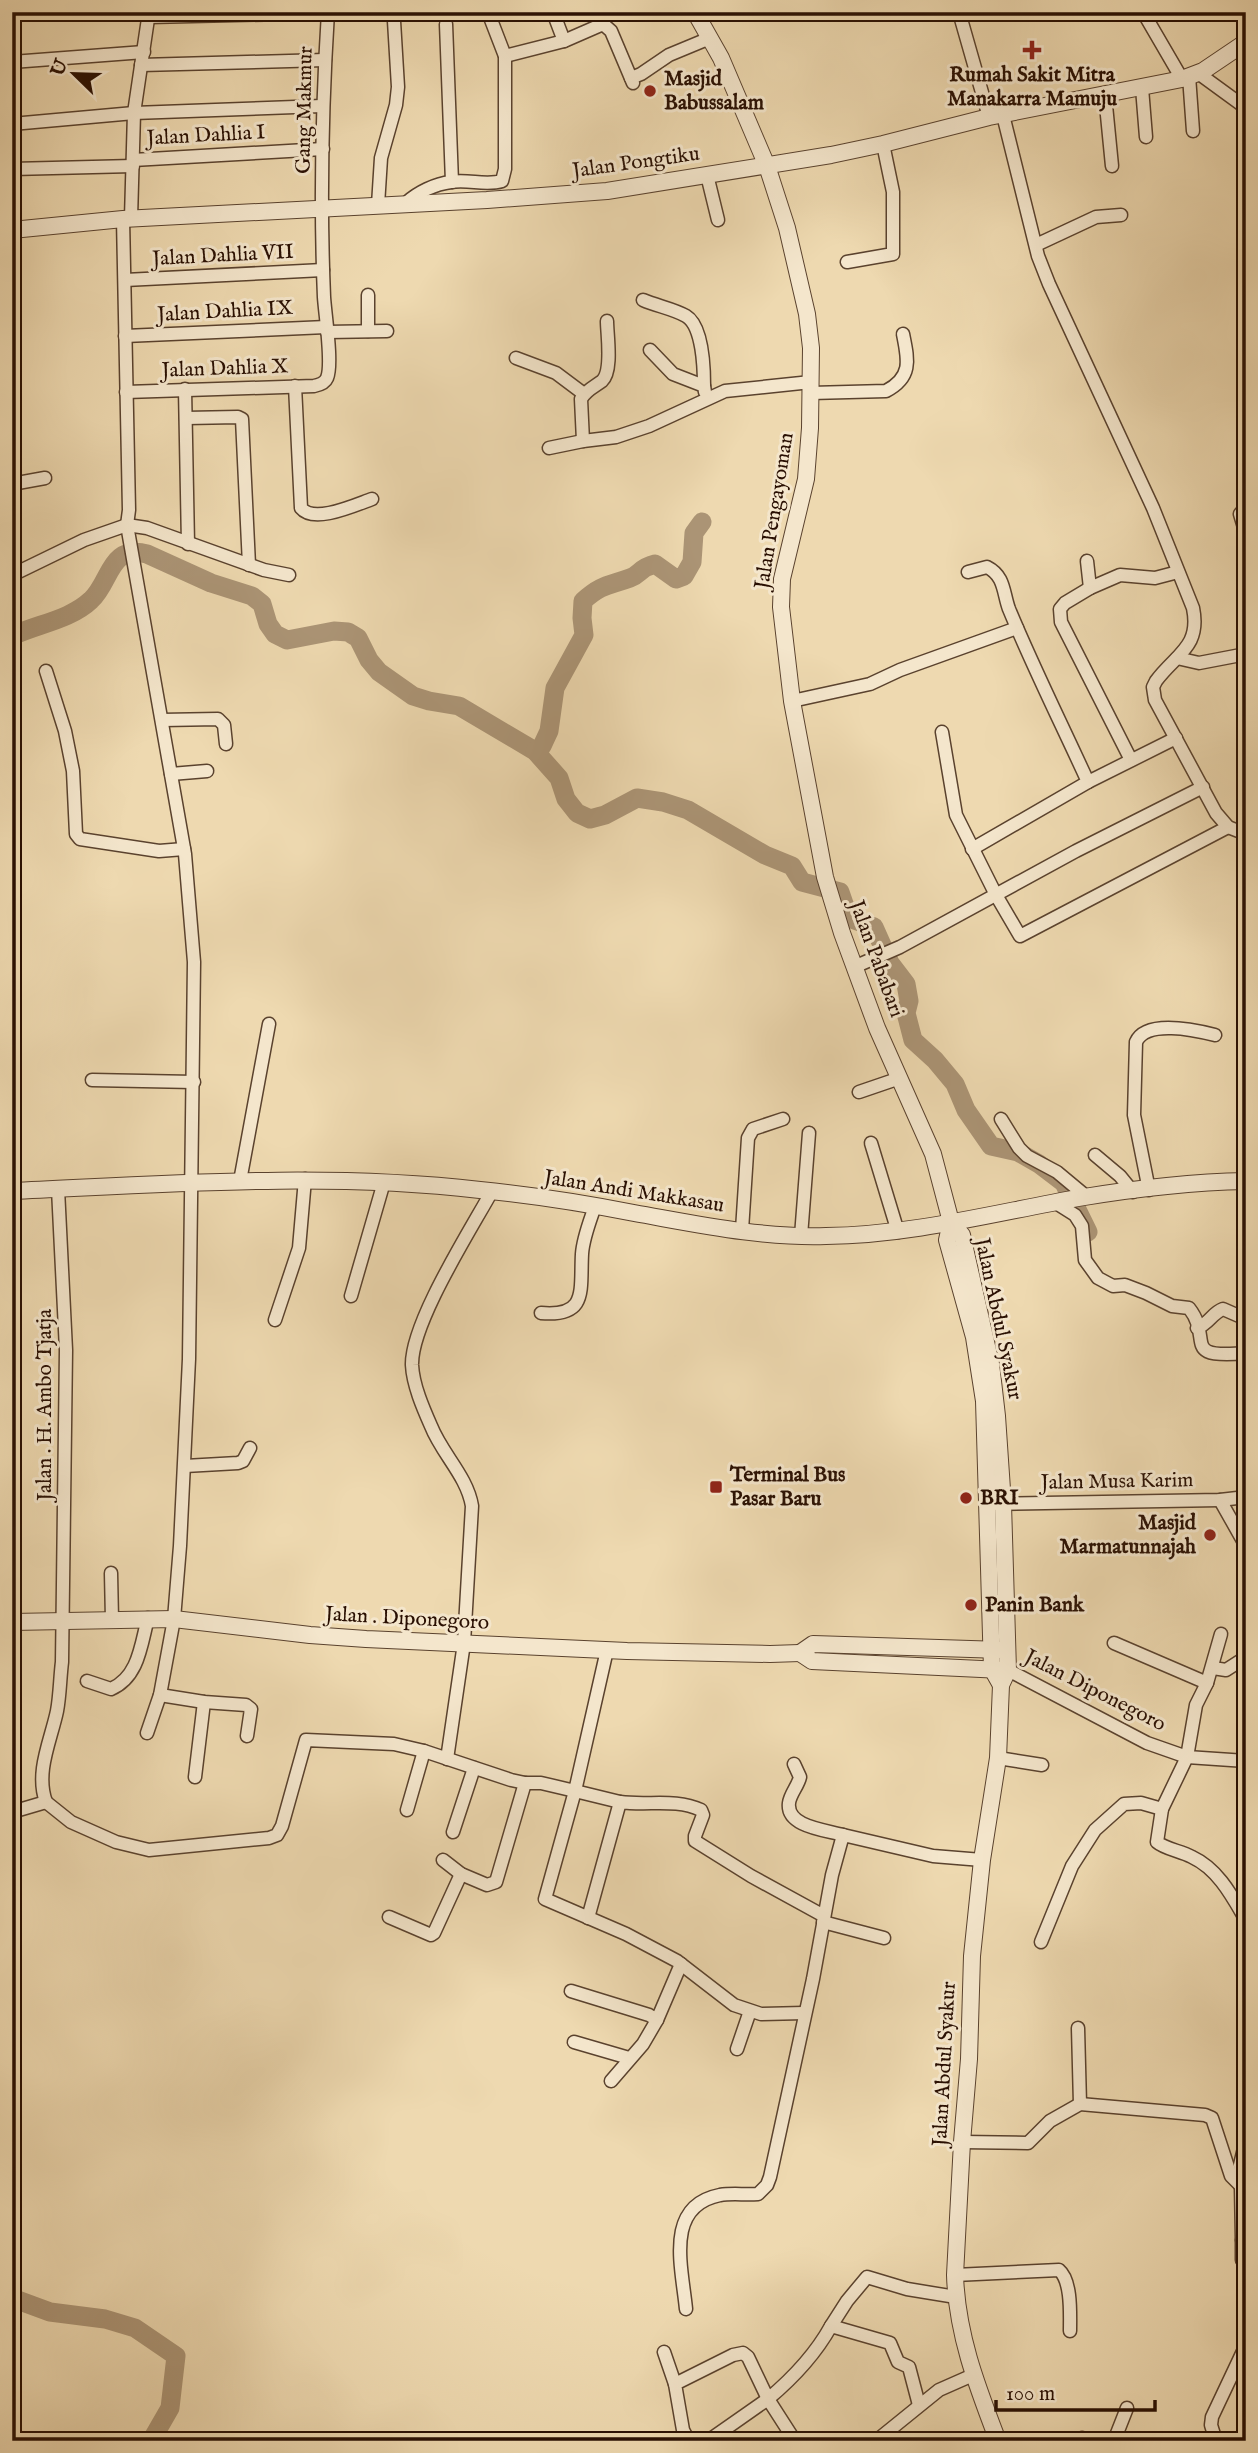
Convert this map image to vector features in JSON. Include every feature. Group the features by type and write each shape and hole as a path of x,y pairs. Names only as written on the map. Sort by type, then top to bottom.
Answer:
{"street":[{"path":"405,203 415,194 452,182 491,184 502,181 505,169 505,56 488,12"},
{"path":"553,12 564,41"},
{"name":"Jalan Pengayoman","path":"695,12 721,58 766,166 787,228 800,281 811,348 806,479 782,579 783,635 792,701"},
{"path":"959,12 996,116 1049,284 1153,508 1193,608 1196,629 1188,646 1160,675 1153,687 1155,700 1216,813 1228,827 1246,834"},
{"path":"1143,12 1189,76 1246,108"},
{"path":"146,1733 160,1695 174,1619 185,1465 194,1082 194,962 184,849 127,525 129,510 125,280 134,113 149,15 328,13"},
{"name":"Gang Makmur","path":"324,382 328,373 323,270 322,107 328,13"},
{"path":"505,56 564,41 602,18 611,31 632,81 669,55 710,38"},
{"path":"378,205 381,158 396,105 398,87 394,21"},
{"path":"446,24 452,182"},
{"name":"Jalan Pongtiku","path":"12,230 127,219 607,191 884,144 996,116 1143,88 1189,76 1218,62 1246,42"},
{"path":"12,62 143,59 325,60"},
{"path":"1189,76 1193,131"},
{"path":"1143,88 1146,137"},
{"path":"1105,95 1112,166"},
{"path":"12,124 134,113 322,107"},
{"path":"847,262 893,254 893,192 884,144"},
{"name":"Jalan Dahlia I","path":"12,169 323,149"},
{"path":"708,175 719,220"},
{"path":"1036,245 1096,217 1121,215"},
{"name":"Jalan Dahlia VII","path":"125,280 323,270"},
{"path":"368,295 368,331"},
{"path":"643,300 687,317 693,322 704,365 706,393"},
{"path":"583,441 581,399 606,376 607,321"},
{"name":"Jalan Dahlia IX","path":"125,337 326,329 387,331"},
{"path":"549,448 616,437 649,426 706,393 811,388 886,391 897,386 904,376 908,360 903,334"},
{"path":"650,350 673,374 706,393"},
{"path":"516,358 556,373 584,394"},
{"name":"Jalan Dahlia X","path":"126,392 314,386 324,382"},
{"path":"295,386 303,512 311,515 338,511 372,499"},
{"path":"185,389 188,544"},
{"path":"186,418 242,419 249,565"},
{"path":"12,484 46,478"},
{"path":"1246,507 1240,514 1246,534"},
{"path":"12,575 84,540 127,525 147,528 249,565 289,575"},
{"path":"1087,561 1090,588"},
{"path":"968,572 984,567 996,573 1006,591 1006,601 1017,628 1088,782"},
{"path":"1131,760 1060,618 1062,606 1090,588 1120,575 1155,578 1178,572"},
{"path":"792,701 870,684 900,670 1017,628"},
{"path":"1177,658 1199,663 1246,654"},
{"path":"46,671 65,732 73,771 76,834 80,839 159,851 184,849"},
{"name":"Jalan Pababari","path":"792,701 825,877 854,967 933,1154 951,1222"},
{"path":"162,720 218,719 223,725 226,744"},
{"path":"942,732 954,809 1016,933 1021,936 1228,827"},
{"path":"972,849 1088,782 1176,738"},
{"path":"171,774 207,771"},
{"path":"854,967 887,953 1203,787"},
{"path":"240,1181 269,1024"},
{"path":"1141,1191 1134,1115 1136,1042 1139,1035 1159,1028 1194,1030 1215,1035"},
{"path":"859,1092 900,1077"},
{"path":"92,1080 194,1082"},
{"path":"742,1230 748,1138 753,1129 783,1119"},
{"path":"1001,1119 1019,1149 1057,1172 1082,1226 1085,1260 1098,1278 1114,1286 1125,1285 1172,1306 1185,1306 1202,1326 1202,1347 1212,1354 1246,1353"},
{"path":"802,1236 809,1133"},
{"path":"871,1143 898,1232"},
{"path":"1095,1155 1141,1191"},
{"path":"275,1320 299,1248 305,1180"},
{"name":"Jalan Andi Makkasau","path":"12,1191 192,1182 384,1182 492,1191 742,1230 802,1236 898,1232 1072,1200 1204,1182 1246,1181"},
{"path":"351,1296 384,1182"},
{"name":"Jalan . H. Ambo Tjatja","path":"46,1802 41,1782 58,1708 63,1620 66,1350 58,1189"},
{"path":"448,1755 464,1643 472,1506 470,1495 431,1427 416,1384 413,1351 429,1309 492,1191"},
{"path":"541,1313 568,1312 578,1300 583,1249 595,1206"},
{"name":"Jalan Abdul Syakur","path":"951,1222 947,1240 974,1337 984,1401 1008,1650 1000,1675 998,1758 982,1860 972,1956 969,2059 955,2275 962,2339 998,2441"},
{"path":"1202,1326 1223,1309 1240,1316"},
{"path":"185,1465 238,1463 243,1461 250,1448"},
{"name":"Jalan Musa Karim","path":"995,1504 1220,1500 1246,1497"},
{"path":"1220,1500 1246,1546"},
{"name":"Jalan Abdul Syakur","path":"995,1504 991,1649 1000,1675"},
{"path":"111,1573 111,1620"},
{"path":"86,1681 111,1689 128,1679 139,1654 148,1619"},
{"name":"Jalan . Diponegoro","path":"12,1622 174,1619 310,1635 607,1650 800,1653"},
{"path":"1221,1634 1213,1668 1196,1705 1186,1757 1162,1809 1157,1842 1207,1865 1232,1896 1246,1920"},
{"path":"1114,1643 1207,1683"},
{"path":"800,1653 813,1644 1008,1650"},
{"path":"607,1650 575,1791 545,1897 548,1902 626,1934 681,1964 727,2000 750,2011 761,2014 804,2013"},
{"name":"Jalan Diponegoro","path":"800,1653 813,1661 1000,1675 1137,1738 1186,1757 1246,1761"},
{"path":"1213,1668 1226,1670 1240,1661 1246,1661"},
{"path":"160,1695 250,1707 247,1736"},
{"path":"195,1777 204,1702"},
{"path":"12,1812 46,1802 71,1822 116,1842 149,1850 269,1838 277,1835 282,1826 306,1740 394,1744 448,1755 474,1768 525,1783 541,1783 620,1802 652,1805 676,1802 701,1810 703,1815 695,1841 824,1919 884,1938"},
{"path":"407,1810 424,1751"},
{"path":"998,1758 1042,1765"},
{"path":"794,1765 800,1777 790,1798 790,1814 800,1822 933,1856 982,1860"},
{"path":"453,1832 474,1768"},
{"path":"443,1860 461,1874 487,1885 498,1880 525,1783"},
{"path":"588,1918 620,1802"},
{"path":"1041,1942 1072,1866 1095,1830 1124,1804 1141,1802 1162,1809"},
{"path":"686,2309 680,2252 685,2216 692,2206 702,2200 722,2195 758,2194 767,2185 773,2167 843,1835"},
{"path":"389,1917 432,1935 437,1930 461,1874"},
{"path":"611,2081 643,2044 657,2020 681,1964"},
{"path":"571,1992 649,2015 657,2020"},
{"path":"737,2049 750,2011"},
{"path":"1078,2028 1080,2104"},
{"path":"574,2042 629,2059"},
{"path":"962,2142 1028,2143 1050,2121 1080,2104 1208,2116 1212,2118 1231,2176 1243,2187"},
{"path":"1242,2260 1243,2187 1240,2165 1246,2140"},
{"path":"955,2275 1059,2270 1063,2273 1069,2298 1070,2331"},
{"path":"708,2441 790,2381 807,2362 847,2301 867,2277 929,2294 956,2297"},
{"path":"831,2326 890,2343 898,2361 909,2367 919,2405"},
{"path":"1216,2441 1211,2421 1246,2345"},
{"path":"664,2352 675,2384 683,2430 689,2441"},
{"path":"675,2384 743,2353 748,2357 768,2399 795,2441"},
{"path":"876,2441 939,2390 973,2375"},
{"path":"1114,2441 1127,2408"}],"waterway":[{"path":"535,751 542,746 549,731 555,688 584,635 583,601 600,588 634,576 655,564 676,579 684,576 692,562 694,533 702,522"},
{"path":"12,636 83,607 98,592 118,559 135,552 147,554 211,583 252,596 262,604 268,624 275,634 287,640 334,631 348,632 358,638 369,660 379,672 413,696 459,706 535,751 559,778 566,799 577,813 590,819 605,815 637,798 663,802 688,810 765,855 792,866 802,882 840,892 849,918 874,927 890,963 906,984 909,1001 906,1013 913,1040 935,1060 955,1084 966,1110 991,1146 1018,1152 1064,1183 1088,1232"},
{"path":"12,2298 50,2312 105,2319 135,2328 176,2356 170,2408 151,2441"}],"place":[{"name":"Rumah Sakit Mitra Manakarra Mamuju","path":"1032,50"},
{"name":"Masjid Babussalam","path":"650,91"},
{"name":"Terminal Bus Pasar Baru","path":"716,1487"},
{"name":"BRI","path":"966,1498"},
{"name":"Masjid Marmatunnajah","path":"1210,1535"},
{"name":"Panin Bank","path":"971,1605"}]}
